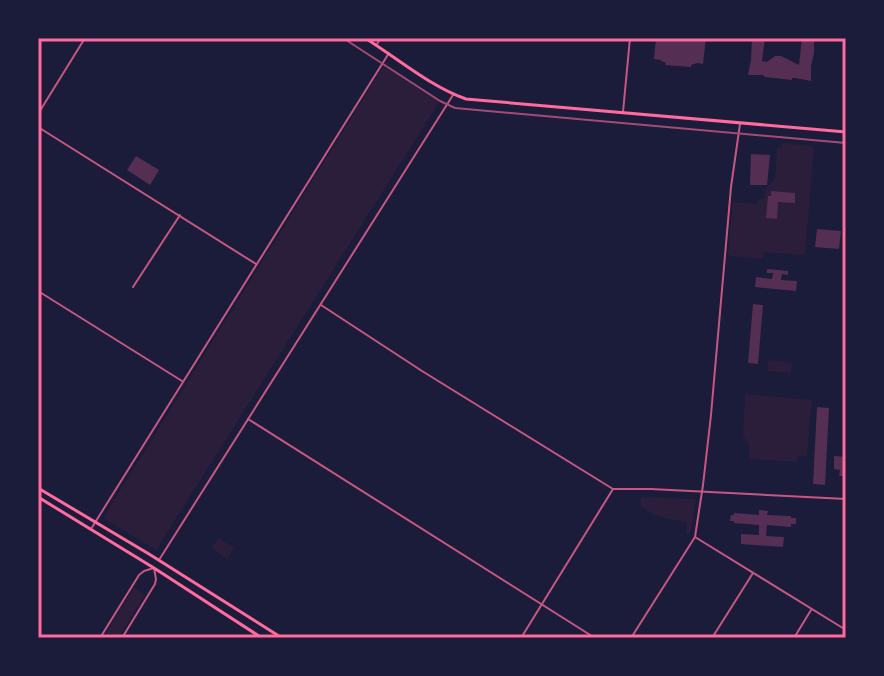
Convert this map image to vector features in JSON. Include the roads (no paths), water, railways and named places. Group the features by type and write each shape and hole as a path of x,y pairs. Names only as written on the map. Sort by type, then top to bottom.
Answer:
{"main road":[{"path":"365,38 466,99 846,132"},
{"path":"38,488 159,560 274,636 282,638"},
{"path":"38,497 262,638"},
{"path":"154,568 159,560"}],"street":[{"path":"38,114 85,38"},
{"path":"376,45 381,38"},
{"path":"623,113 630,38"},
{"path":"91,530 389,53"},
{"path":"159,560 454,94"},
{"path":"631,638 695,537 713,400 731,187 740,124"},
{"path":"38,127 256,264"},
{"path":"133,287 180,215"},
{"path":"38,291 183,382"},
{"path":"321,305 613,489 846,499"},
{"path":"248,419 595,638"},
{"path":"521,638 613,489"},
{"path":"695,537 846,630"},
{"path":"100,638 139,575 154,568 155,584 122,638"},
{"path":"712,638 754,572"},
{"path":"794,638 812,609"}],"tram line":[{"path":"343,38 455,108 846,143"}]}
